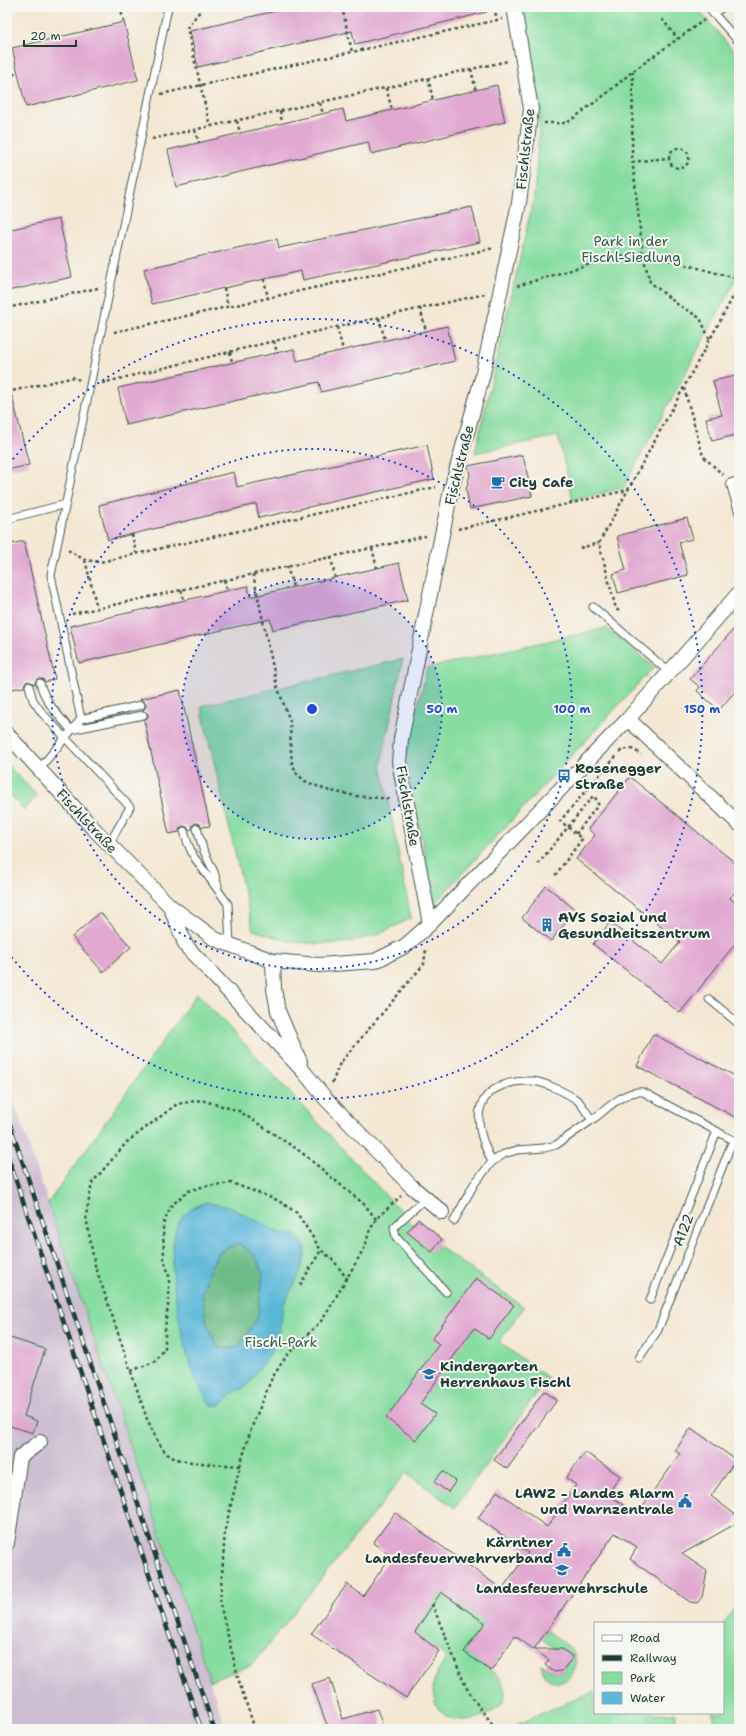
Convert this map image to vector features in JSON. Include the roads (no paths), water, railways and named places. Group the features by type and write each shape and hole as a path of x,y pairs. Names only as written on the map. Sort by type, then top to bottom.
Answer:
{"street":[{"name":"Fischlstraße","path":"430,924 399,762 401,739 442,532 453,483 482,378 519,203 531,109 515,11"},
{"name":"Fischlstraße","path":"7,734 109,844 170,906 215,939 273,960 319,965 375,961 405,946 430,924 628,719 739,593"},
{"path":"628,719 739,824"},
{"path":"170,906 186,946 304,1072 326,1099 411,1186 442,1212"},
{"path":"273,960 274,989 278,1011 304,1072"},
{"path":"7,1543 20,1457 40,1442"}],"lane":[{"path":"81,719 51,575 168,7"},
{"path":"708,7 739,42"},
{"path":"713,14 723,7"},
{"path":"739,480 730,482 739,514"},
{"path":"7,519 66,504"},
{"path":"593,607 669,672"},
{"path":"40,683 48,702 71,730"},
{"path":"29,686 33,700 65,738 130,807 109,844"},
{"path":"39,769 81,719 141,705"},
{"path":"71,730 143,714"},
{"path":"197,828 203,850 214,872 219,892"},
{"path":"184,831 194,857 228,904 230,945"},
{"path":"709,999 739,1024"},
{"path":"492,1162 482,1141 480,1117 481,1106 489,1093 502,1085 516,1082 534,1081 554,1088 578,1101 592,1120"},
{"path":"454,1222 474,1184 492,1162 504,1154 517,1150 544,1148 556,1145 627,1094 635,1091 643,1092 716,1131"},
{"name":"A122","path":"639,1358 658,1330 733,1140 716,1131 650,1300"},
{"path":"426,1198 394,1227 396,1236 446,1292"}],"water":[{"path":"206,1202 232,1208 280,1233 296,1235 305,1246 305,1257 300,1273 284,1304 279,1333 274,1348 246,1387 231,1394 222,1405 211,1405 194,1375 186,1350 178,1314 173,1272 174,1237 178,1224 183,1216 190,1210","holes":["238,1243 254,1255 263,1273 258,1317 238,1348 218,1348 207,1325 202,1293 211,1266 220,1251"]}],"railway":[{"path":"7,1116 214,1729"},
{"path":"7,1154 201,1729"}],"place":[{"name":"City Cafe","path":"498,482"},
{"name":"Rosenegger Straße","path":"564,776"},
{"name":"AVS Sozial und Gesundheitszentrum","path":"547,925"},
{"name":"Kindergarten Herrenhaus Fischl","path":"429,1374"},
{"name":"LAWZ - Landes Alarm und Warnzentrale","path":"685,1501"},
{"name":"Kärntner Landesfeuerwehrverband","path":"564,1550"},
{"name":"Landesfeuerwehrschule","path":"562,1570"}],"park label":[{"name":"Park in der Fischl-Siedlung","path":"631,250"},
{"name":"Fischl-Park","path":"281,1342"}]}
